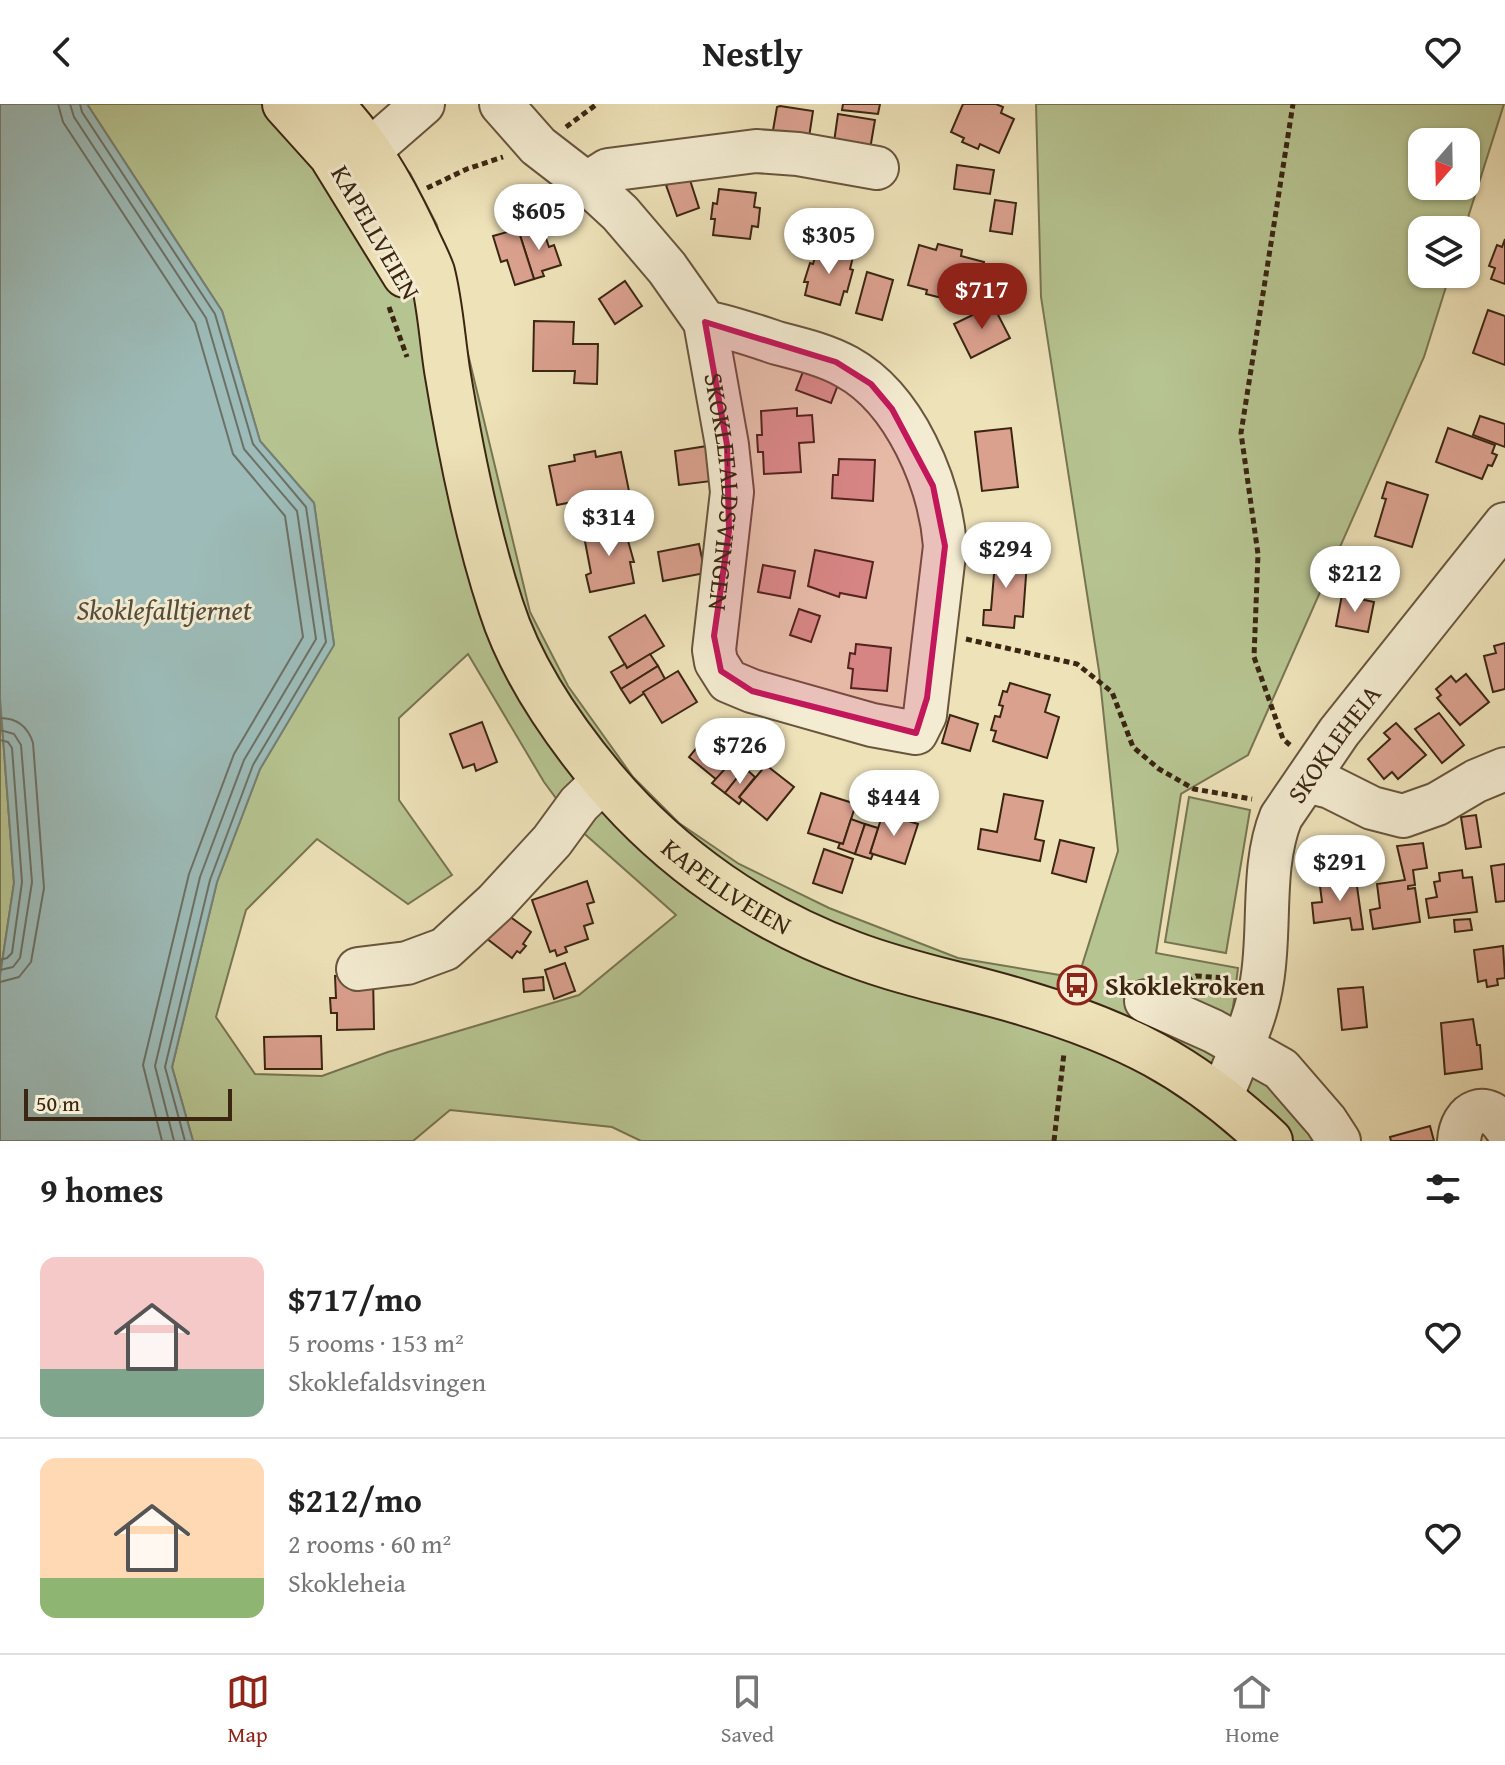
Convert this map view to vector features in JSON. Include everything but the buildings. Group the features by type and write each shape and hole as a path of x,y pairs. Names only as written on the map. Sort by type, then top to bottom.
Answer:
{"main road":[{"name":"KAPELLVEIEN","path":"285,104 352,127 389,181 431,270 475,509 501,608 520,653 571,737 604,780 655,834 689,863 760,911 809,937 928,978 1019,1001 1100,1028 1175,1064 1222,1096 1270,1141"}],"street":[{"path":"352,127 423,104"},
{"name":"SKOKLEFALDSVINGEN","path":"502,104 538,146 620,213 654,252 705,322 727,445 732,492 714,636 716,662 721,671 737,686 752,691 872,725 916,733 925,715 945,546 944,527 933,486 911,438 871,384 836,362 705,322"},
{"path":"586,184 608,170 756,151 798,154 877,168"},
{"name":"SKOKLEHEIA","path":"1222,1096 1277,959 1272,851 1275,833 1303,784 1339,732 1505,524"},
{"path":"1303,784 1330,787 1372,808 1403,816 1437,804 1476,781 1505,769"},
{"path":"358,969 407,963 445,949 495,903 552,841 579,804 604,780"},
{"path":"1146,1001 1213,1031 1281,1069 1326,1121 1339,1141"},
{"path":"1459,1141 1463,1120 1476,1112 1495,1115 1505,1127"}],"path":[{"path":"936,632 1077,664 1112,692 1133,747 1159,769 1194,789 1303,784 1283,739 1254,657 1258,554 1241,433 1293,104"},
{"path":"413,194 467,169 538,146"},
{"path":"1146,1001 1196,976 1277,959"},
{"path":"1052,1048 1076,1057"},
{"path":"1054,1141 1064,1052"}],"highlighted area":[{"path":"705,322 836,362 871,384 892,409 933,486 945,546 927,698 916,733 752,691 721,671 714,636 729,531 727,445"}],"green space":[{"path":"87,104 349,104 410,173 437,225 530,612 568,686 633,777 679,823 739,864 829,908 958,958 1078,978 1118,851 1099,671 1041,297 1036,104 1504,104 1480,180 1480,128 1408,128 1408,200 1474,200 1468,216 1408,216 1408,288 1446,288 1424,357 1248,755 1181,794 1156,953 1238,968 1230,1031 1341,1141 641,1141 612,1127 450,1110 413,1141 193,1141 172,1067 217,882 260,769 334,644 314,503 260,441 222,311","holes":["468,654 544,782 578,828 676,915 579,995 388,1052 322,1076 255,1074 216,1017 246,910 317,839 408,904 452,875 399,800 399,718"]},
{"path":"0,698 14,883 0,976"},
{"path":"1189,797 1250,810 1226,953 1165,942"}],"water":[{"name":"Skoklefalltjernet","path":"0,104 87,104 222,311 260,441 314,503 334,645 260,769 217,882 172,1067 193,1141 0,1141 0,976 14,883 0,698"}],"place":[{"name":"Skoklekroken","path":"1077,985"}]}
